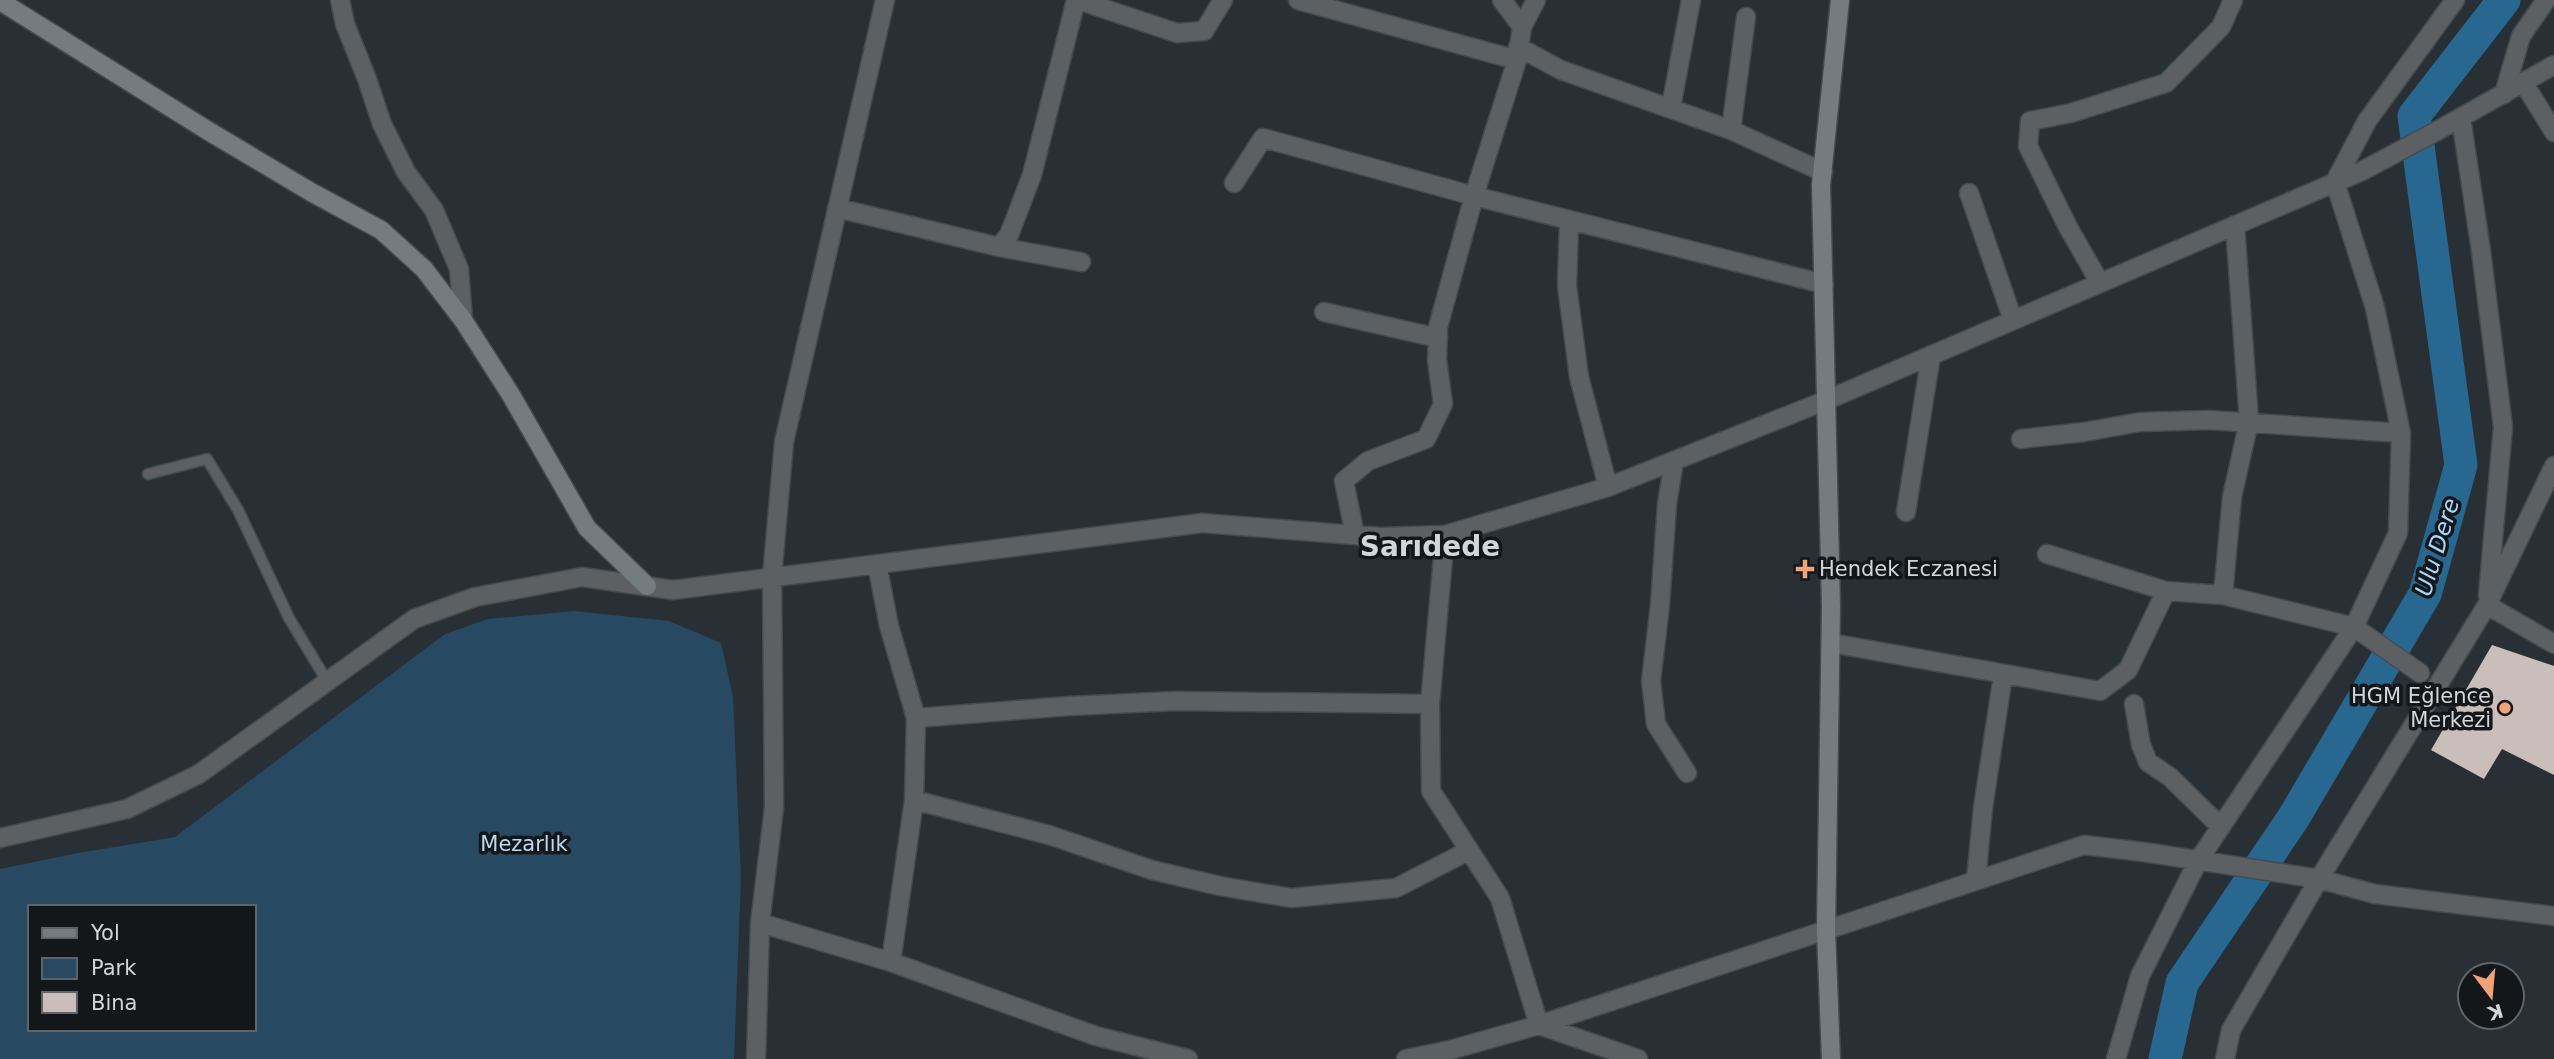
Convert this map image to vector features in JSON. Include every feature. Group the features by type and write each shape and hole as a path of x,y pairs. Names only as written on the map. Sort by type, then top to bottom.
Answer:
{"main road":[{"path":"1831,1059 1826,929 1831,643 1823,172 1840,0"},
{"path":"0,1 222,139 381,230 424,269 463,320 587,528 647,586"}],"street":[{"path":"340,0 345,24 368,79 382,124 406,172 434,210 460,269 463,320"},
{"path":"756,1059 760,923 774,808 772,577 784,442 886,0"},
{"path":"999,247 1009,235 1032,175 1077,0 1177,33 1204,31 1223,0"},
{"path":"1298,0 1518,54 1731,130 1823,172"},
{"path":"1502,0 1522,27"},
{"path":"1355,535 1344,481 1368,461 1426,439 1443,404 1437,360 1438,327 1474,195 1518,54 1522,27 1536,0"},
{"path":"1671,107 1691,0"},
{"path":"2100,283 2068,227 2028,146 2030,121 2071,113 2166,83 2221,27 2233,0"},
{"path":"2116,1059 2140,976 2198,861 2354,627 2398,533 2401,433 2375,308 2335,182 2367,121 2455,0"},
{"path":"2504,94 2521,36 2546,0"},
{"path":"1731,130 1746,17"},
{"path":"0,838 127,809 199,774 414,619 475,597 582,577 673,590 1202,523 1380,537 1445,536 1608,487 1827,400 2362,171 2554,65"},
{"path":"2523,82 2554,132"},
{"path":"2460,118 2481,251 2503,427 2487,605"},
{"path":"1234,183 1263,138 1569,220 1824,284"},
{"path":"1969,193 2013,320"},
{"path":"837,208 999,247 1081,262"},
{"path":"1569,220 1567,286 1579,377 1608,487"},
{"path":"2223,596 2232,498 2249,421 2235,225"},
{"path":"1324,312 1438,338"},
{"path":"1906,512 1931,355"},
{"path":"2021,439 2140,422 2249,421 2401,433"},
{"path":"1674,461 1667,504 1660,605 1651,681 1656,723 1687,773"},
{"path":"2225,1059 2231,1030 2319,879 2487,605 2554,466"},
{"path":"1445,536 1430,704 1431,791 1500,898 1539,1025"},
{"path":"2047,554 2166,592 2223,596 2354,627 2420,673"},
{"path":"877,564 889,626 916,718 914,800 891,962"},
{"path":"1831,643 2100,691 2128,670 2166,592"},
{"path":"2487,605 2554,644"},
{"path":"1976,880 1983,808 2003,675"},
{"path":"916,718 1176,701 1430,704"},
{"path":"2134,704 2141,745 2148,762 2170,776 2221,827"},
{"path":"914,800 1048,835 1152,870 1220,886 1291,898 1396,888 1468,851"},
{"path":"1406,1059 1450,1050 1539,1025 2084,845 2319,879 2375,894 2554,916"},
{"path":"760,923 891,962 1097,1035 1188,1059"},
{"path":"1539,1025 1638,1059"}],"lane":[{"path":"148,474 207,459 238,510 289,618 327,681"}],"green space":[{"name":"Mezarlık","path":"574,611 669,621 721,643 733,697 741,878 734,1059 0,1059 0,869 175,837 445,634 488,619"}],"building":[{"name":"HGM Eğlence Merkezi","path":"2492,645 2554,666 2554,775 2502,749 2484,779 2431,750"}],"waterway":[{"name":"Ulu Dere","path":"2165,1059 2182,983 2294,817 2425,594 2461,465 2414,116 2504,0"}],"place":[{"name":"Hendek Eczanesi","path":"1805,569"},
{"name":"HGM Eğlence Merkezi","path":"2505,708"}],"district":[{"name":"Sarıdede","path":"1430,546"}]}
